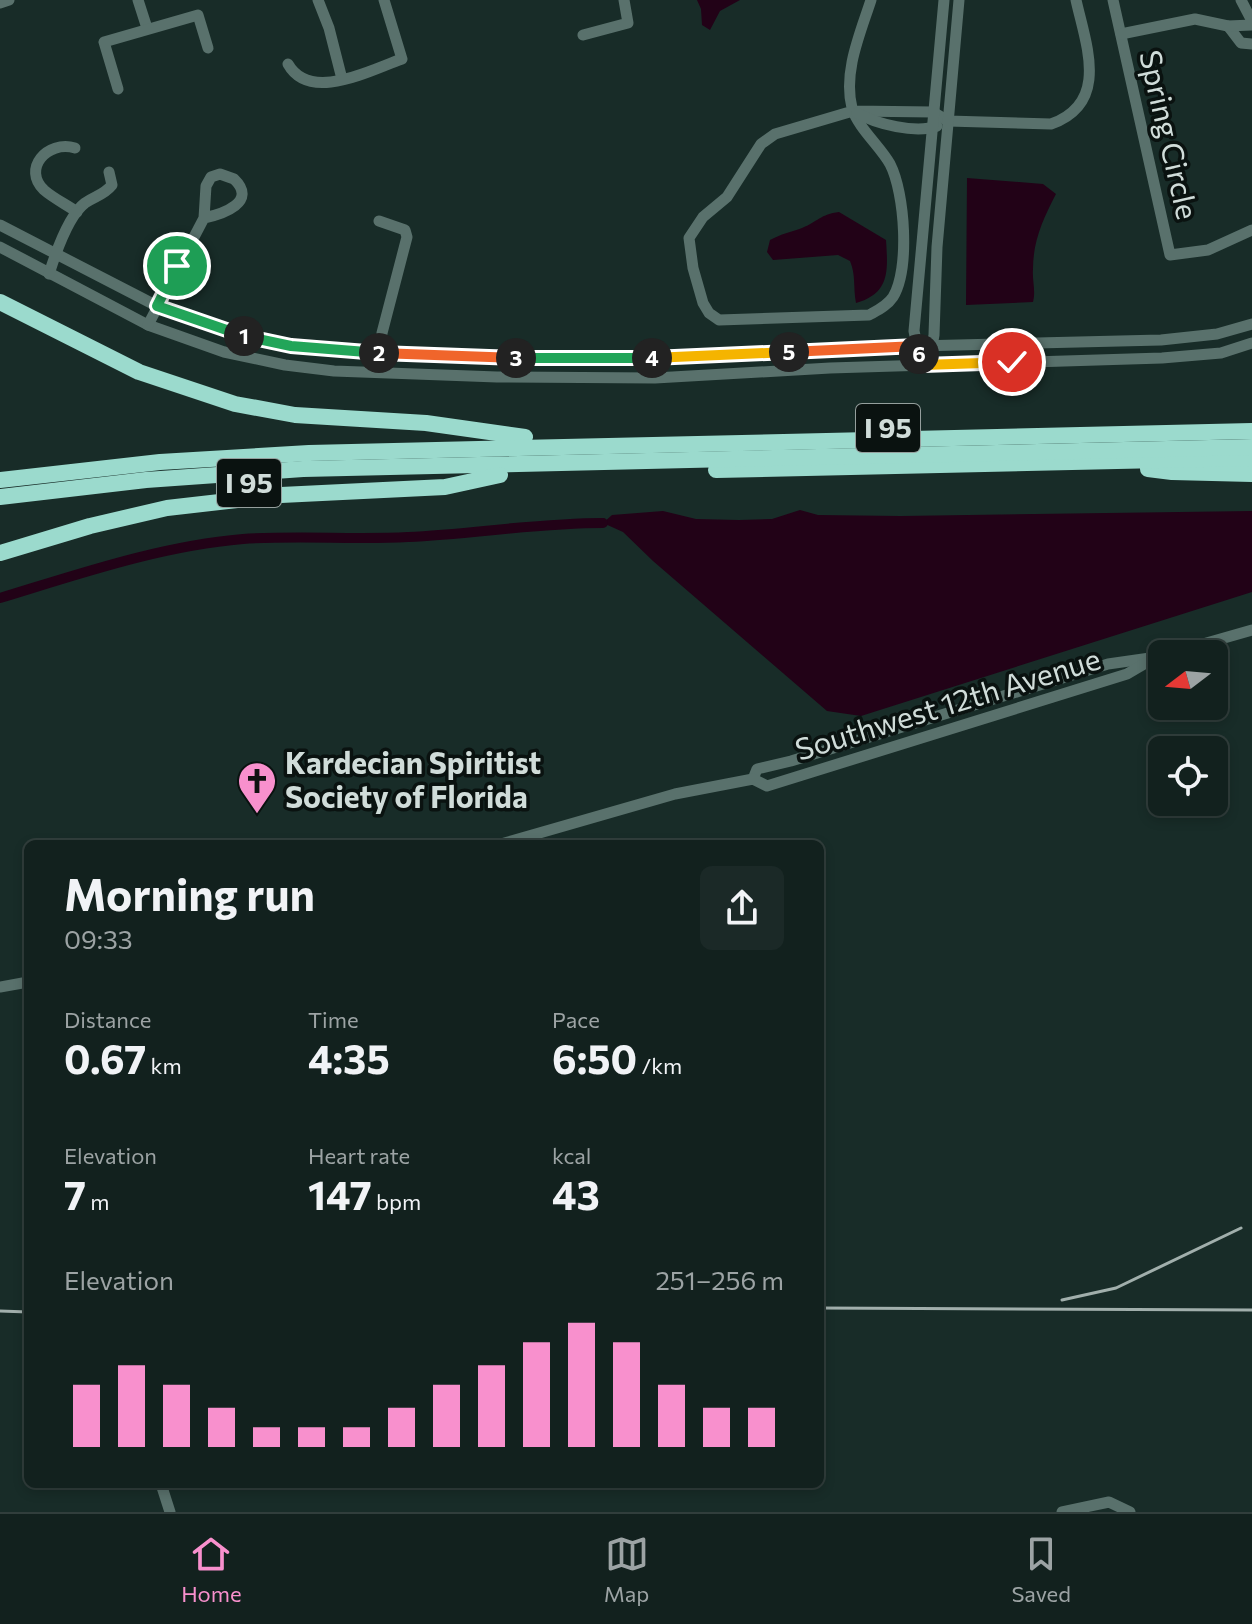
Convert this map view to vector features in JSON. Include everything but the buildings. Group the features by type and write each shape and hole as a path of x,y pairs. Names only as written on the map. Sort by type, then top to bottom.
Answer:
{"highway":[{"path":"0,302 131,369 215,398 295,415 426,423 525,437"},
{"name":"I 95","path":"0,470 209,448 340,441 1252,420"},
{"path":"0,480 160,462 309,453 1252,431"},
{"path":"0,497 146,480 303,469 1252,447"},
{"name":"I 95","path":"0,508 114,494 246,483 1252,458"},
{"path":"1103,462 1172,472 1252,474"},
{"path":"0,553 167,508 281,495 445,487 500,475"}],"street":[{"path":"0,3 9,0"},
{"path":"138,0 147,28"},
{"path":"318,0 342,79"},
{"path":"288,64 298,78 318,84 402,59 384,0"},
{"path":"583,35 628,23 624,0"},
{"path":"871,0 849,78 853,111 890,165 901,198 903,236 900,282 892,298 869,315 719,320 709,313 693,268 689,238 694,226 727,197 761,144 783,131 853,111 933,112 948,121"},
{"path":"923,365 914,331 944,0"},
{"path":"923,365 932,346 941,198 959,0"},
{"path":"853,111 872,122 931,129 948,121 1051,124 1067,118 1082,101 1089,86 1091,69 1076,0"},
{"name":"Spring Circle","path":"1113,0 1170,255 1208,250 1252,230"},
{"name":"Spring Circle","path":"1121,34 1195,19 1228,26 1252,23 1241,0"},
{"path":"118,89 104,42 198,15 208,48"},
{"path":"1228,26 1241,43 1252,44"},
{"path":"75,148 64,145 45,153 38,162 37,173 44,189 77,212"},
{"path":"49,274 77,212 84,204 106,193 112,185 109,172"},
{"path":"926,197 941,198"},
{"path":"148,325 204,218"},
{"path":"379,221 405,230 407,237 382,333 379,371"},
{"path":"0,225 157,306 233,334 291,346 499,357 683,358 917,346 1161,340 1217,334 1252,324"},
{"path":"0,247 148,325 224,352 285,365 334,371 614,379 1162,358 1221,353 1252,343"},
{"path":"920,264 936,265"},
{"name":"Southwest 12th Avenue","path":"1217,640 1252,630"},
{"name":"Southwest 12th Avenue","path":"753,779 757,769 1108,664 1148,658"},
{"name":"Southwest 12th Avenue","path":"514,840 644,801 753,779 767,786 1112,679 1148,663"},
{"path":"0,996 24,983"},
{"path":"0,987 13,987"},
{"path":"162,1488 170,1512"},
{"path":"1062,1512 1109,1502 1130,1512"}],"shaded area":[{"path":"697,0 740,0 720,11 710,30 702,25"},
{"path":"967,178 1043,184 1056,194 1043,221 1035,249 1033,302 966,305"},
{"path":"839,212 886,240 887,262 881,287 867,299 856,303 850,261 838,255 773,260 767,252 770,240"},
{"path":"800,510 818,515 901,516 1252,511 1252,592 861,716 827,711 623,532 603,523 612,515 663,511 696,519 739,520 772,519"}],"waterway":[{"path":"0,598 120,562 181,548 243,539 408,537 603,523"}],"railway":[{"path":"1062,1300 1116,1288 1241,1228"},
{"path":"824,1308 1252,1310"},
{"path":"0,1311 24,1312"}],"place":[{"name":"Kardecian Spiritist Society of Florida","path":"257,815"}],"route":[{"path":"177,266 157,306 233,334 291,346 380,353 619,358 683,358 917,346 923,365 1012,362"}]}
